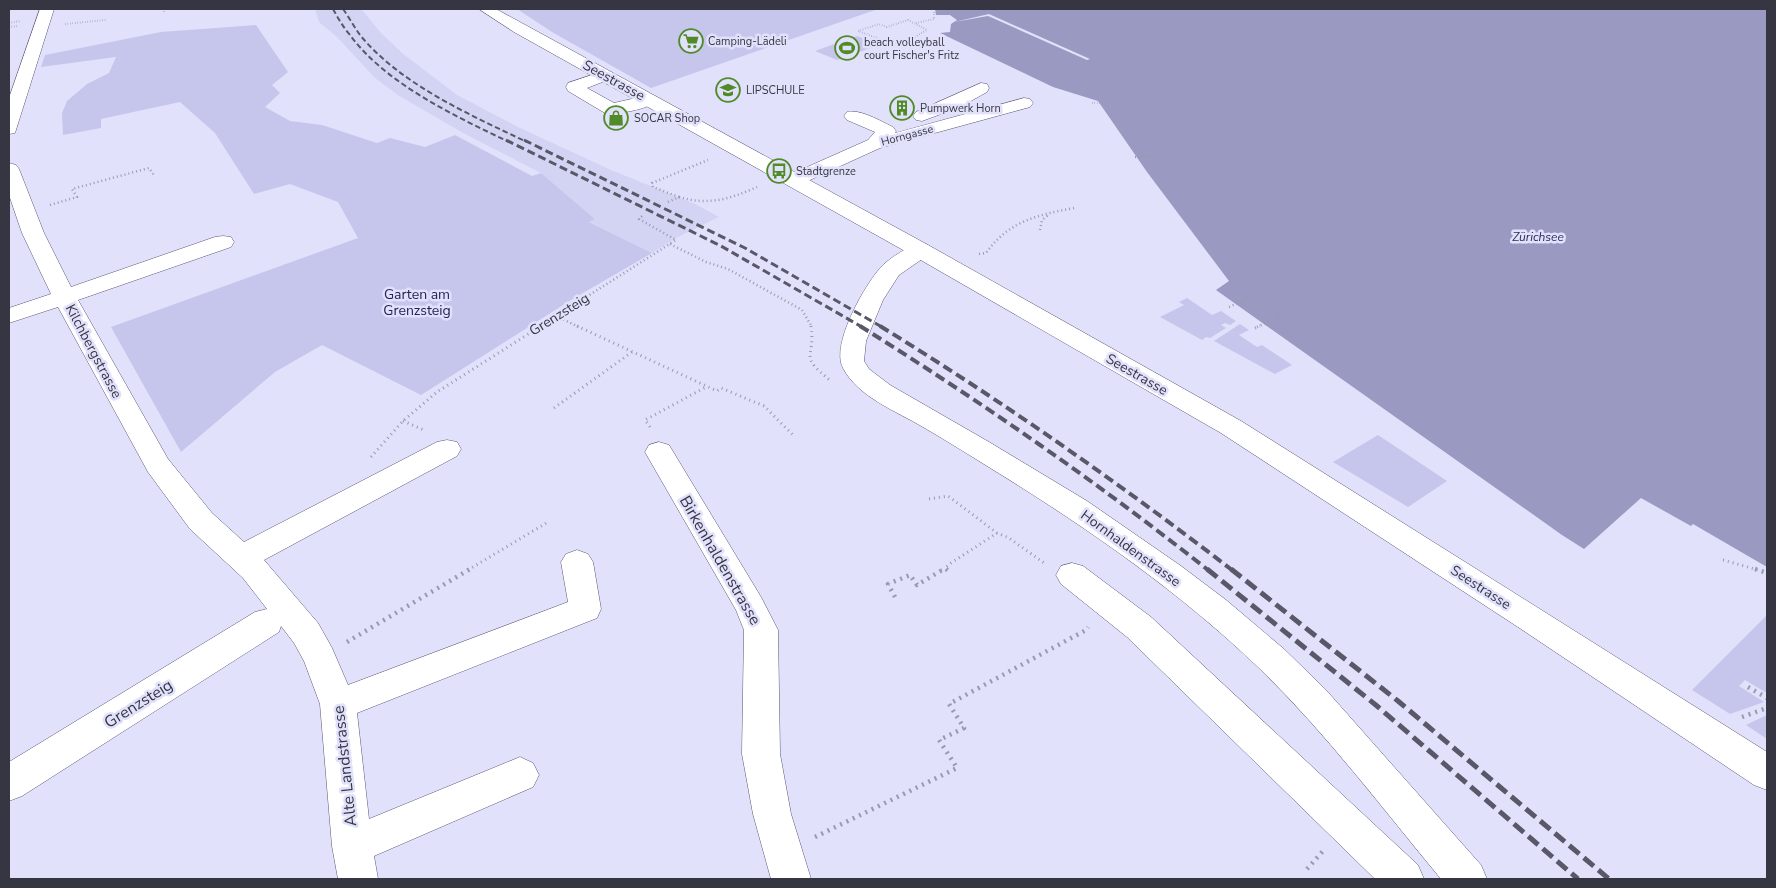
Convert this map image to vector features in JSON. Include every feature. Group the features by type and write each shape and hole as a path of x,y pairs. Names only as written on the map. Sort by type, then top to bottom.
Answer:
{"street":[{"path":"9,129 12,114 48,9"},
{"name":"Seestrasse","path":"486,9 920,250 1231,427 1533,620 1767,773"},
{"path":"604,76 574,87 611,109 649,100"},
{"path":"874,144 887,131 954,103 981,88"},
{"name":"Horngasse","path":"794,180 874,144 1024,103"},
{"path":"853,116 887,131"},
{"name":"Kilchbergstrasse","path":"9,169 28,220 64,295 126,410 158,465 201,521"},
{"path":"9,316 64,295 223,242"},
{"name":"Hornhaldenstrasse","path":"920,250 890,271 854,336 850,354 859,375 881,391 1032,479 1099,524 1183,585 1258,646 1299,686 1343,735 1467,879"},
{"path":"241,558 447,449"},
{"name":"Birkenhaldenstrasse","path":"659,452 750,606 761,630 761,754 772,814 787,866"},
{"name":"Alte Landstrasse","path":"201,521 254,569 306,633 320,658 338,704 355,863"},
{"path":"338,704 584,609 577,562"},
{"path":"1072,575 1146,634 1404,879"},
{"name":"Grenzsteig","path":"9,783 267,622"},
{"path":"355,863 520,775"}],"path":[{"path":"916,23 927,30 898,46 858,30 879,24 887,27 908,20 916,23 934,19 934,9"},
{"path":"72,23 106,20"},
{"path":"9,22 23,21"},
{"path":"1092,103 1113,102"},
{"path":"1136,157 1156,156"},
{"path":"715,157 652,183 653,187 694,202 710,203 759,187"},
{"path":"49,205 77,197 72,189 149,168 154,175"},
{"path":"668,202 679,196"},
{"path":"989,248 1004,231 1033,217 1074,208"},
{"path":"1040,230 1042,220 1047,216 1047,213"},
{"path":"644,214 639,219 676,240 670,244 706,262 728,269 802,310 812,324 814,333 810,357 811,364 832,382"},
{"name":"Grenzsteig","path":"421,428 403,421 437,392 670,244"},
{"path":"1229,307 1249,298"},
{"path":"1272,309 1292,320"},
{"path":"1255,328 1282,315"},
{"path":"556,316 717,391 721,388 764,406 794,436"},
{"path":"554,408 632,352"},
{"path":"646,422 645,420 706,386"},
{"path":"929,499 948,496 997,533 1009,538 1038,561 1072,575"},
{"path":"320,658 548,522"},
{"path":"895,596 888,584 910,575 917,585 956,559 983,544 997,533"},
{"path":"1723,560 1767,573"},
{"path":"945,568 950,572"},
{"path":"787,866 957,768 939,740 964,728 949,704 1086,630 1091,623 1115,608"},
{"path":"1748,687 1767,698"},
{"path":"1736,718 1767,708"}],"shaded area":[{"path":"315,9 361,9 381,33 402,53 457,95 518,127 611,170 695,204 719,217 676,238 652,253 588,221 595,219 541,173 463,133 398,95 375,78 336,36 319,22"}],"green space":[{"path":"517,9 878,9 651,88 552,32"},
{"name":"Garten am Grenzsteig","path":"256,25 288,72 272,85 280,93 265,107 290,121 322,125 377,143 390,138 425,147 455,135 532,176 541,173 595,219 589,222 652,253 571,300 421,395 322,345 275,372 181,452 111,327 358,238 338,202 290,184 254,194 215,133 180,102 101,119 101,128 63,135 62,113 67,101 87,84 109,73 116,57 41,67 45,55 161,32"},
{"name":"beach volleyball court Fischer's Fritz","path":"857,36 879,45 837,60 815,51"},
{"path":"1187,298 1212,315 1221,311 1236,321 1230,325 1225,323 1221,325 1226,328 1210,338 1206,337 1202,340 1160,317 1184,305 1179,302"},
{"path":"1240,324 1249,330 1239,335 1257,347 1262,345 1292,365 1275,374 1214,341"},
{"path":"1378,435 1447,481 1408,507 1333,462"},
{"path":"1767,615 1767,693 1745,680 1739,686 1764,702 1730,714 1692,690"},
{"path":"1767,715 1767,739 1746,725"}],"water":[{"name":"Zürichsee","path":"935,9 1767,9 1767,567 1693,524 1691,526 1641,498 1584,549 1562,535 1216,290 1229,281 1147,172 1098,101 1053,87 940,33 950,32 951,24 957,20 950,15 936,15"}],"pier":[{"path":"989,14 1090,59 1087,60 988,16 954,22"}],"railway":[{"path":"333,9 345,29 365,53 382,69 444,110 509,142"},
{"path":"343,9 360,35 376,53 395,69 437,97 527,142"},
{"path":"506,140 721,246 862,327"},
{"path":"524,140 745,248 882,327"},
{"path":"860,326 949,383 1037,443 1124,505 1208,570"},
{"path":"880,326 926,354 1059,443 1232,570"},
{"path":"1207,569 1377,706 1578,879"},
{"path":"1231,569 1398,701 1609,879"}],"place":[{"name":"Camping-Lädeli","path":"691,41"},
{"name":"beach volleyball court Fischer's Fritz","path":"847,48"},
{"name":"LIPSCHULE","path":"728,90"},
{"name":"Pumpwerk Horn","path":"902,108"},
{"name":"SOCAR Shop","path":"616,118"},
{"name":"Stadtgrenze","path":"779,171"}]}
